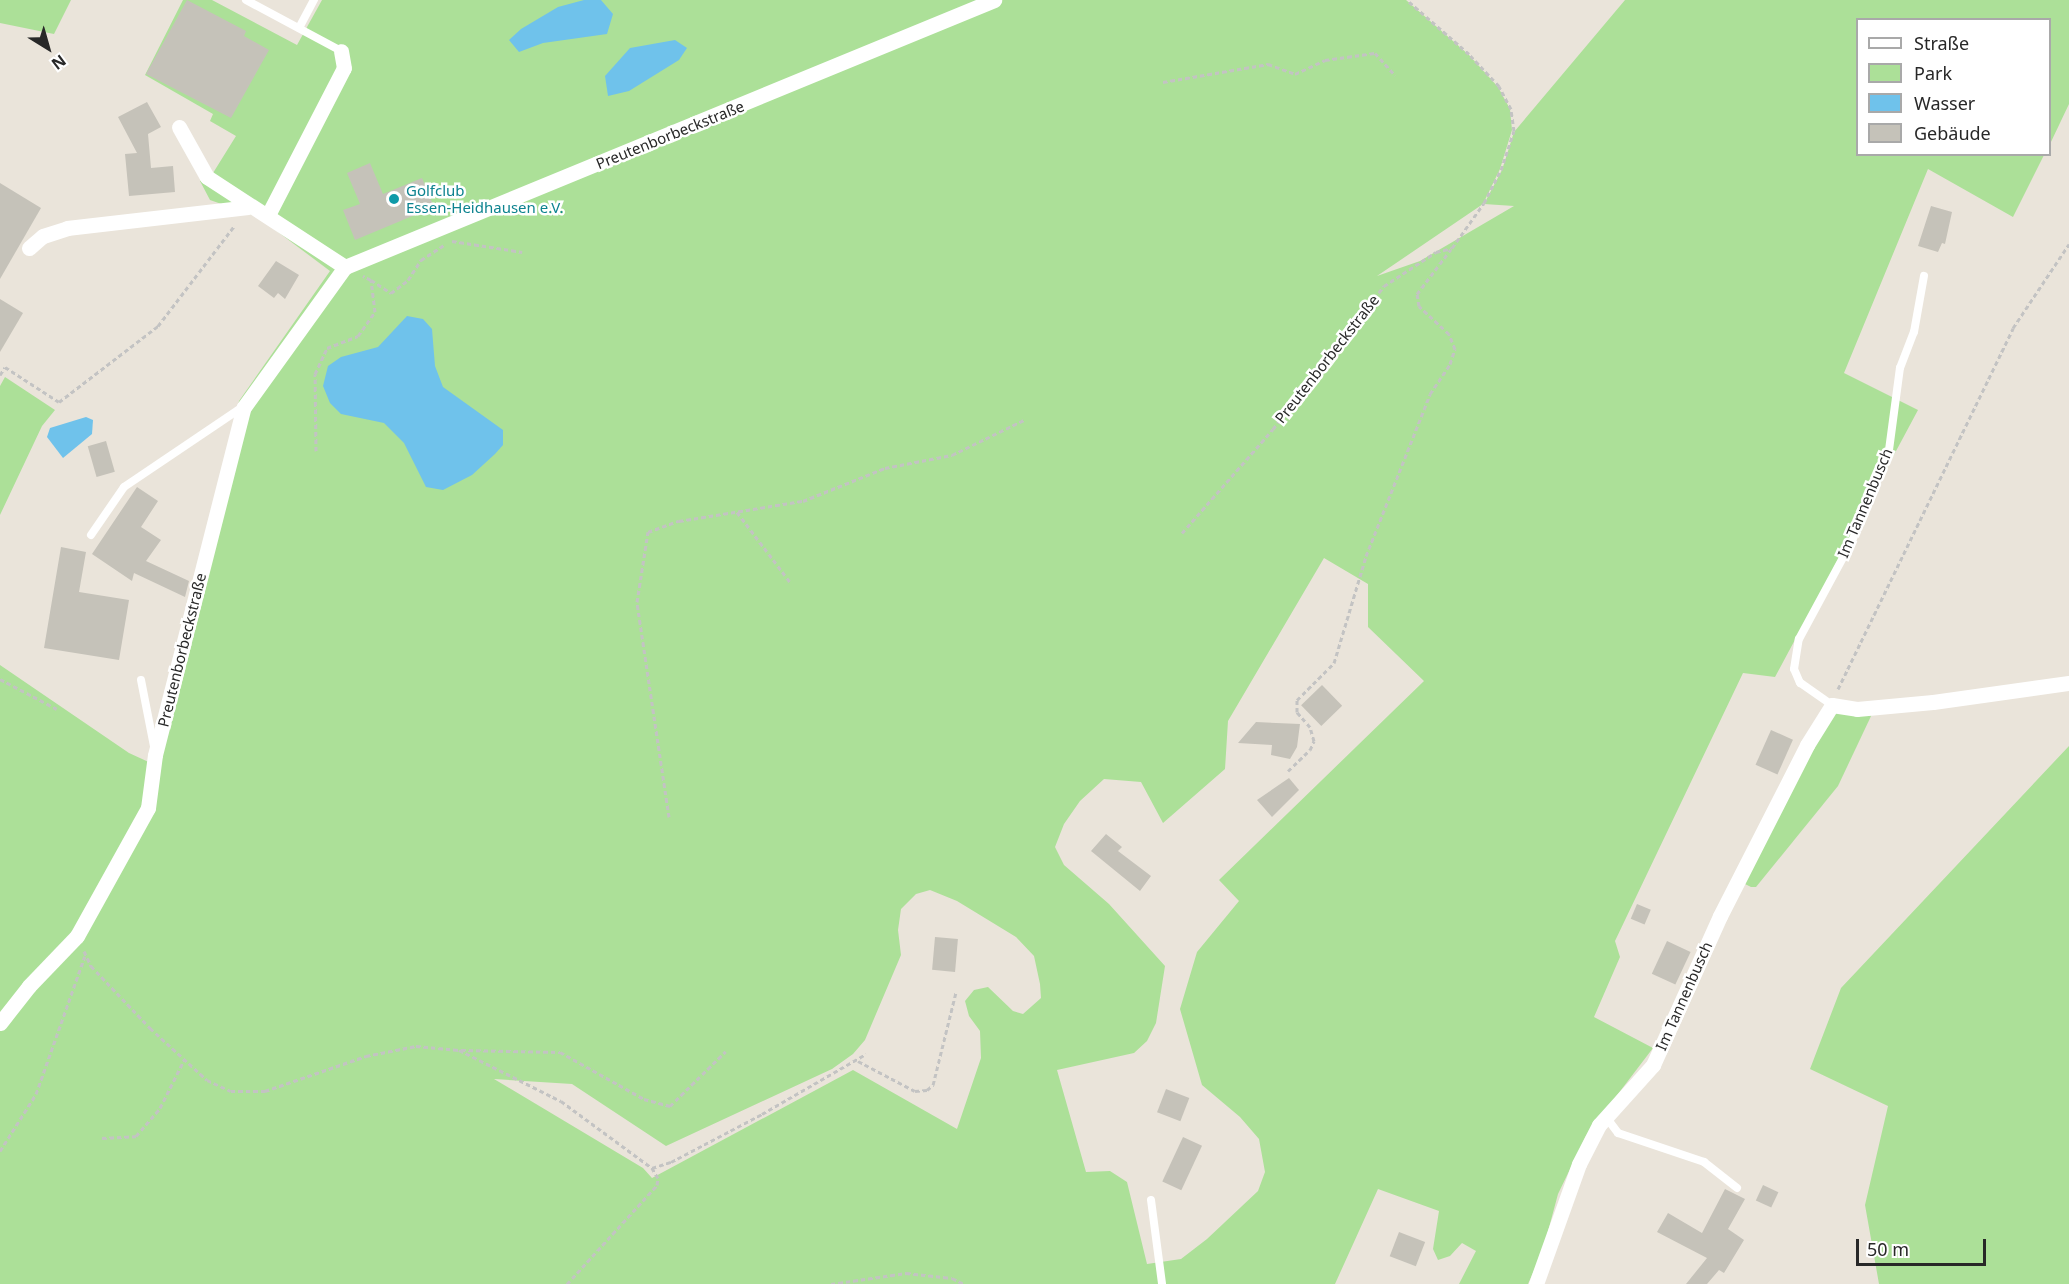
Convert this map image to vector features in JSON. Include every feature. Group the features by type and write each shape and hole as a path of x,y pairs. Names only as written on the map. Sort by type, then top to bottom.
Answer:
{"street":[{"name":"Preutenborbeckstraße","path":"0,1023 28,986 77,936 148,808 155,755 244,406 345,267 994,0"},
{"path":"268,215 344,68 341,51"},
{"path":"179,127 207,177 248,207 268,215 345,267"},
{"path":"29,248 43,236 67,228 248,207"},
{"name":"Im Tannenbusch","path":"1536,1284 1579,1164 1606,1117 1653,1065 1720,916 1807,745 1832,705 1857,709 1922,703 2069,683"}],"lane":[{"path":"246,0 341,51"},
{"path":"299,28 314,0"},
{"name":"Im Tannenbusch","path":"1832,705 1800,683 1794,669 1799,639 1852,541 1889,450 1900,368 1914,332 1924,276"},
{"path":"91,535 124,487 244,406"},
{"path":"141,680 155,755"},
{"path":"1606,1117 1618,1133 1704,1162 1737,1188"},
{"path":"1151,1200 1162,1284"}],"path":[{"path":"1288,771 1310,750 1314,741 1310,728 1297,712 1297,700 1334,663 1348,609 1383,512 1430,394 1450,364 1455,349 1449,334 1424,312 1417,294 1484,203 1501,170 1514,131 1511,108 1499,86 1469,54 1407,0"},
{"path":"1163,82 1268,64 1295,74 1324,60 1374,53 1395,75"},
{"path":"0,375 5,368 59,402 158,326 248,207"},
{"path":"345,267 391,293 408,280 421,260 451,241 522,252"},
{"path":"1832,705 1842,677 2013,328 2069,244"},
{"name":"Preutenborbeckstraße","path":"1182,532 1274,429 1384,286 1436,252 1452,248"},
{"path":"316,450 315,374 327,348 358,336 375,312 371,280"},
{"path":"669,817 637,602 648,532 679,521 803,501 885,468 952,455 1026,419"},
{"path":"737,512 790,582"},
{"path":"0,679 57,709"},
{"path":"77,936 91,966 184,1060 207,1080 231,1091 265,1091 366,1056 406,1048 560,1052 644,1099 670,1106 726,1051"},
{"path":"0,1150 36,1094 85,954"},
{"path":"857,1060 915,1091 927,1090 933,1085 956,992"},
{"path":"459,1050 561,1101 652,1168 658,1178 657,1185 567,1284"},
{"path":"652,1168 671,1162 866,1054"},
{"path":"102,1138 136,1136 160,1108 184,1060"},
{"path":"831,1284 906,1273 952,1278 964,1284"}],"green space":[{"path":"0,0 71,0 54,34 0,23"},
{"path":"183,0 212,0 297,45 322,0 1406,0 1469,55 1498,87 1510,109 1512,130 1500,169 1483,204 1377,276 1420,261 1514,206 1484,204 1502,170 1514,132 1625,0 2069,0 2069,104 2051,142 2051,18 1856,18 1856,156 2044,156 2013,217 1928,169 1844,373 1918,410 1775,677 1743,673 1615,941 1620,957 1594,1017 1653,1048 1586,1136 1558,1194 1543,1250 1528,1284 1459,1284 1476,1251 1462,1243 1450,1256 1438,1260 1433,1249 1439,1211 1378,1189 1335,1284 0,1284 0,665 129,753 153,764 239,401 330,271 258,217 210,200 200,181 213,173 236,136 210,121 213,114 145,75","holes":["1324,558 1368,584 1368,627 1424,681 1219,880 1239,901 1197,952 1180,1009 1202,1085 1240,1117 1259,1139 1265,1172 1258,1191 1207,1239 1181,1259 1147,1264 1127,1182 1110,1171 1086,1172 1057,1070 1134,1053 1147,1041 1156,1023 1165,966 1109,904 1064,865 1055,847 1064,824 1080,801 1104,779 1141,782 1163,823 1225,769 1228,721","930,890 957,901 1016,937 1034,956 1041,998 1023,1014 1013,1011 988,987 974,990 965,1001 969,1016 980,1031 981,1058 957,1129 853,1070 652,1178 643,1168 494,1079 572,1084 666,1146 832,1069 853,1054 865,1040 901,955 898,930 901,909 916,894"]},
{"path":"5,377 55,410 42,426 0,515 0,386"},
{"path":"1833,708 1872,714 1838,786 1756,887 1739,881"},
{"path":"2069,746 2069,1284 1879,1284 1865,1205 1888,1106 1810,1069 1841,988"}],"water":[{"path":"584,0 601,0 613,14 607,34 543,43 519,52 509,40 521,29 558,7"},
{"path":"675,40 687,48 679,60 629,91 608,96 605,76 630,48"},
{"path":"407,316 423,319 432,329 435,366 443,387 503,430 503,445 495,454 472,475 443,490 426,487 404,443 384,423 341,414 330,403 323,386 328,366 341,357 378,347"},
{"path":"86,417 93,420 92,434 63,458 47,437 50,428"}],"building":[{"path":"187,0 246,31 244,36 269,50 231,118 146,74"},
{"path":"147,102 161,127 148,134 151,168 173,166 175,192 129,196 125,154 137,153 118,117"},
{"name":"Golfclub Essen-Heidhausen e.V.","path":"370,163 383,194 422,178 434,207 355,240 343,210 360,204 347,173"},
{"path":"0,183 41,208 0,279"},
{"path":"1931,206 1952,212 1945,244 1942,243 1938,252 1918,246"},
{"path":"276,261 299,275 285,299 278,293 274,298 258,286"},
{"path":"0,299 23,313 0,352"},
{"path":"106,441 115,472 97,477 88,446"},
{"path":"137,487 158,501 141,527 161,540 146,561 189,581 185,597 134,573 132,581 92,554"},
{"path":"61,547 86,552 79,592 129,600 119,660 44,648"},
{"path":"1322,685 1342,706 1321,726 1301,705"},
{"path":"1256,722 1300,724 1297,747 1290,759 1271,755 1272,745 1238,743"},
{"path":"1771,730 1793,740 1777,774 1756,765"},
{"path":"1289,778 1299,790 1272,817 1257,800"},
{"path":"1106,834 1122,847 1118,851 1151,876 1140,891 1091,851"},
{"path":"1637,904 1651,910 1645,925 1631,919"},
{"path":"935,937 958,939 955,972 932,970"},
{"path":"1667,941 1691,952 1675,985 1652,974"},
{"path":"1166,1089 1189,1098 1180,1121 1157,1112"},
{"path":"1183,1137 1202,1146 1181,1190 1162,1181"},
{"path":"1763,1185 1778,1192 1771,1208 1756,1200"},
{"path":"1725,1189 1745,1199 1728,1229 1744,1240 1724,1273 1719,1270 1707,1284 1686,1284 1707,1258 1657,1232 1668,1213 1702,1233"},
{"path":"1399,1232 1425,1242 1416,1266 1390,1256"}],"place":[{"name":"Golfclub Essen-Heidhausen e.V.","path":"394,199"}]}
